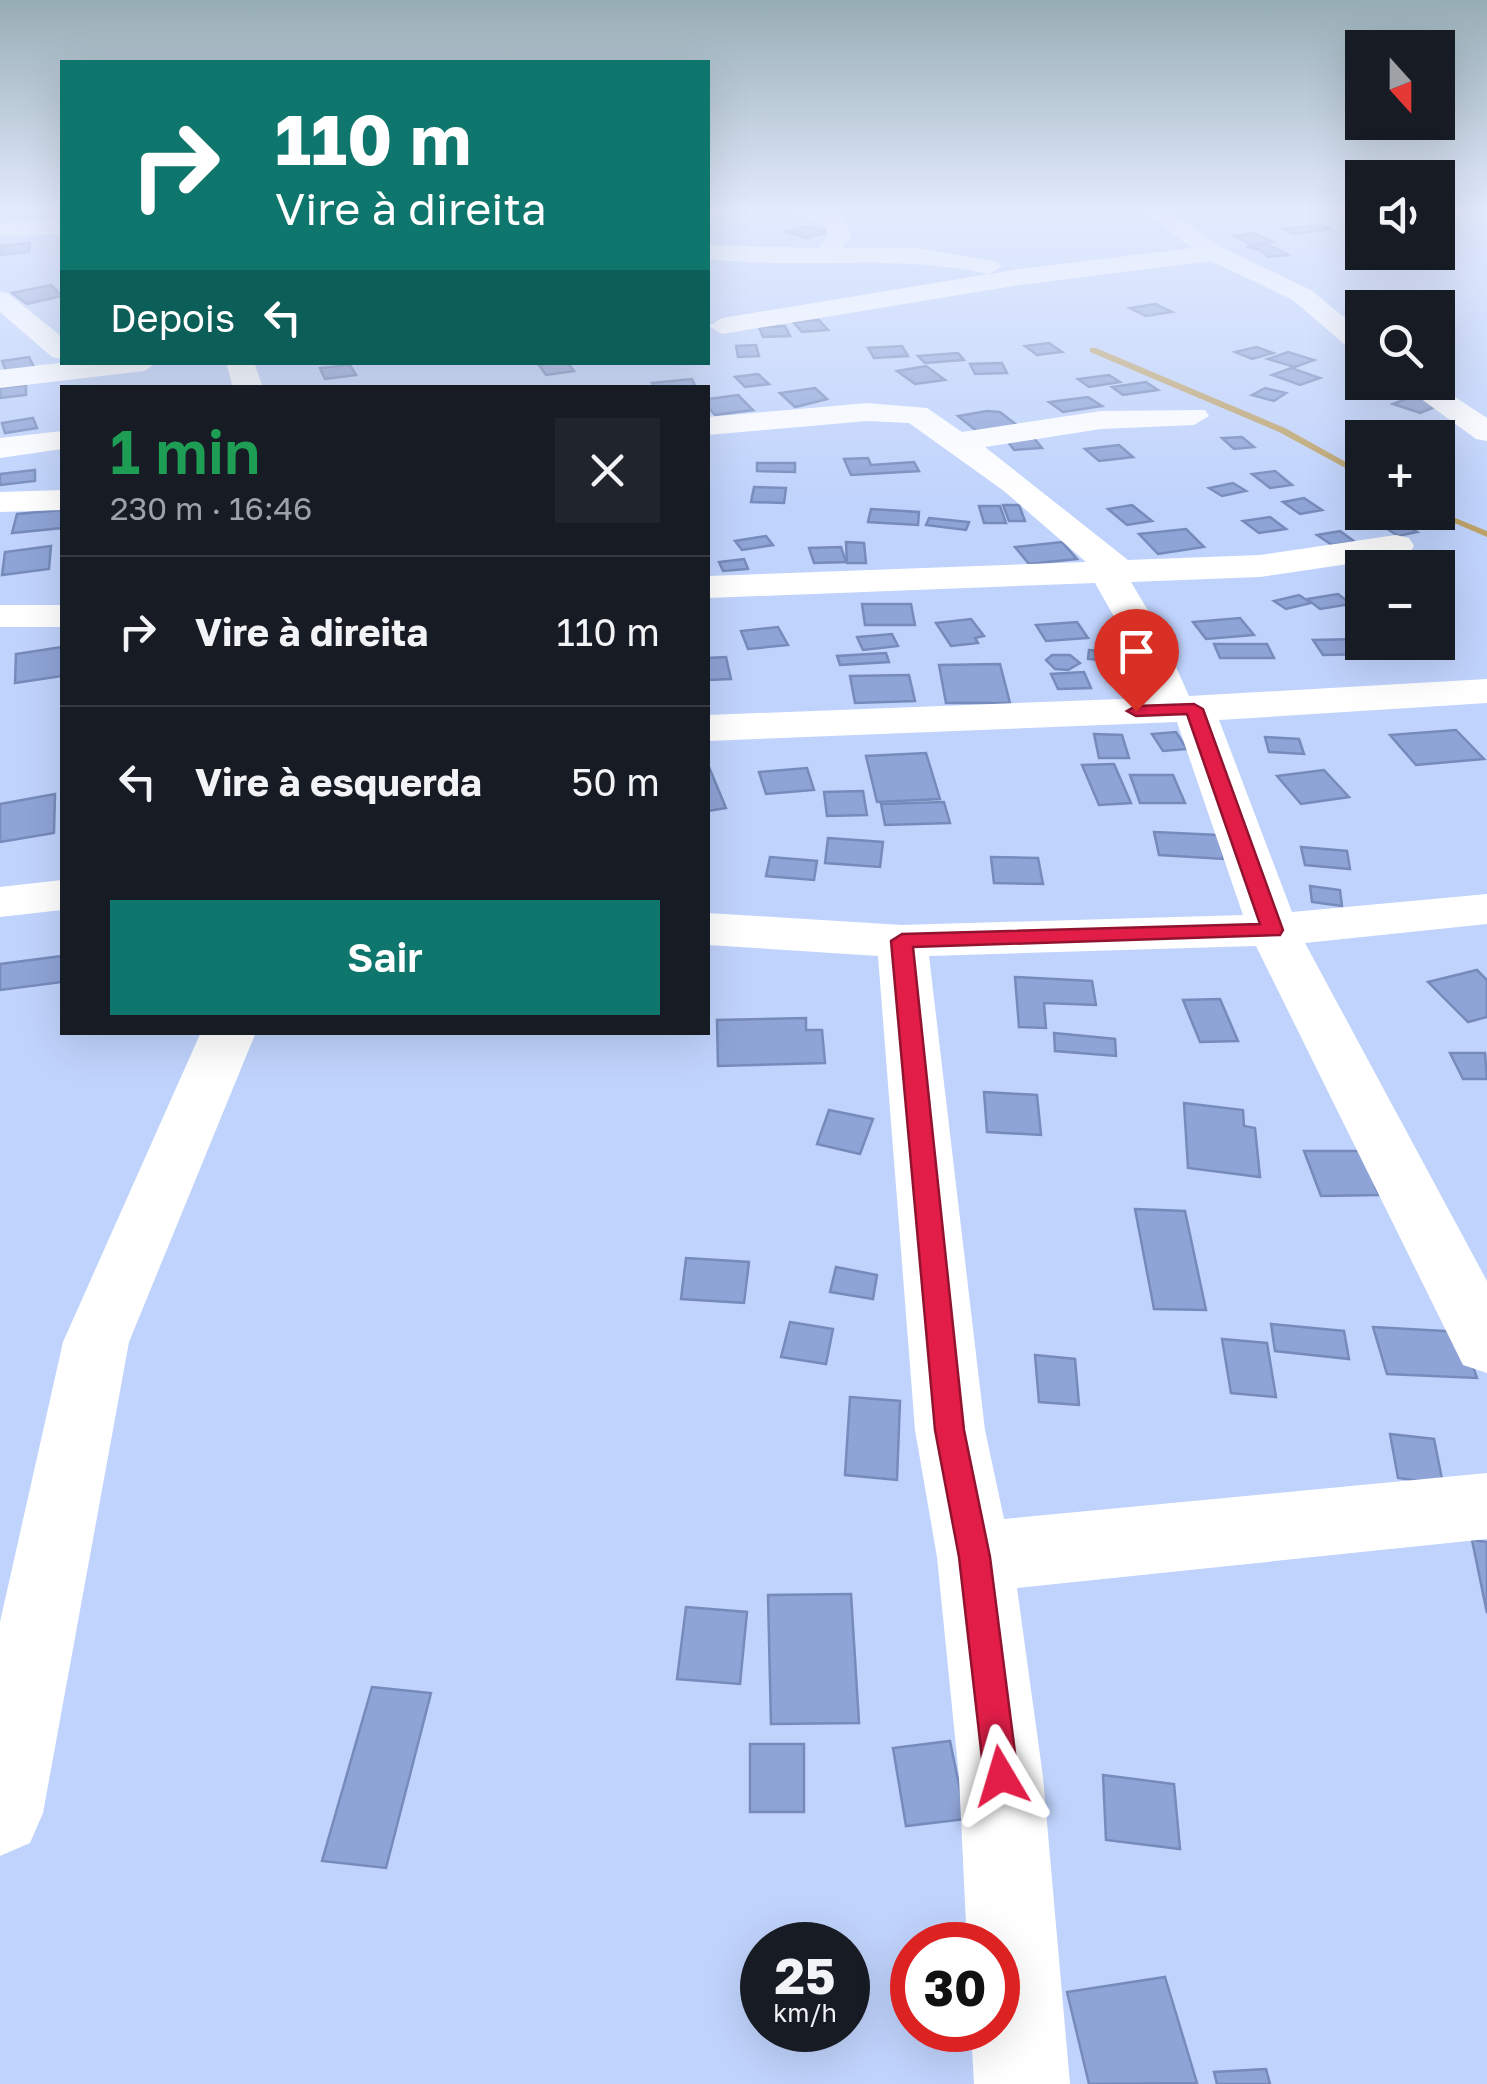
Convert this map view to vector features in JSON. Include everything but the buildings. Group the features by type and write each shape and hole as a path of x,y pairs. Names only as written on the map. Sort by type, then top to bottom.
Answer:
{"street":[{"path":"10,307 60,349"},
{"path":"722,326 834,307"},
{"path":"1317,307 1345,330"},
{"path":"0,336 38,331"},
{"path":"0,379 90,373 129,365"},
{"path":"1439,400 1487,432"},
{"path":"710,426 899,410 916,414 958,442 1113,571 1184,709 1273,930 1487,1345"},
{"path":"958,442 1101,420 1194,416"},
{"path":"0,448 60,440"},
{"path":"0,502 60,500"},
{"path":"710,587 1260,566 1396,546"},
{"path":"710,728 1184,709 1487,691"},
{"path":"0,902 60,895"},
{"path":"710,929 902,941 1273,930 1487,909"},
{"path":"902,941 950,1430 974,1557 1001,1776 1022,2084"},
{"path":"0,1813 96,1342 228,1035"},
{"path":"974,1557 1487,1506"}],"waterway":[{"path":"1093,350 1282,430 1345,465"},
{"path":"1455,521 1487,534"}],"route":[{"path":"1001,1776 974,1557 950,1430 902,941 1273,930 1194,709 1136,711"}]}
